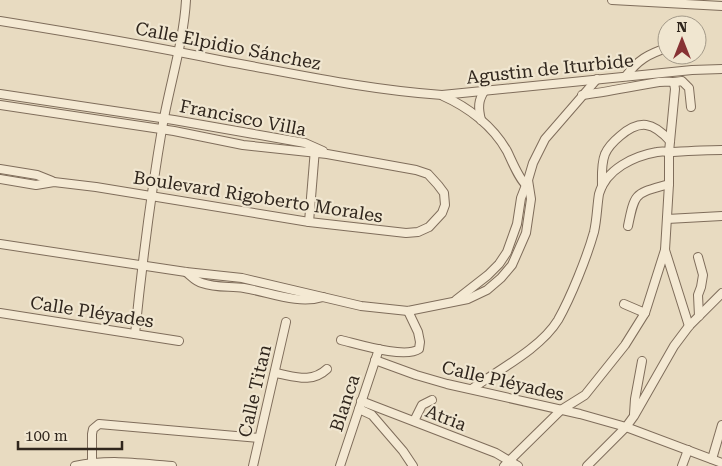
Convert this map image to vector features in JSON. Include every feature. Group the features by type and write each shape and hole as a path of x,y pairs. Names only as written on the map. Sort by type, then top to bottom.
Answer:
{"street":[{"path":"612,0 722,6"},
{"path":"135,334 152,196 184,2"},
{"name":"Calle Elpidio Sánchez","path":"0,21 331,81 401,92 442,95"},
{"name":"Calle Elpidio Sánchez","path":"0,25 10,23"},
{"path":"626,76 635,63 657,51"},
{"name":"Agustin de Iturbide","path":"442,95 626,76 722,69"},
{"path":"455,301 488,275 507,252 517,224 521,198 528,185 533,163 545,139 597,79"},
{"path":"582,95 617,91 659,82 668,81 674,83 682,81 689,88 691,107"},
{"path":"507,463 561,410 585,395 626,345 646,313 664,250 669,184 669,152 676,89 674,83"},
{"path":"481,120 479,103 480,96 485,90"},
{"name":"Francisco Villa","path":"0,94 305,143 315,151"},
{"path":"0,244 186,272 242,278 361,306 408,312 468,299 486,290 501,278 512,265 526,233 531,199 528,185 505,148 481,120 456,102 442,95"},
{"path":"0,105 162,129 243,145 315,151 309,222"},
{"path":"120,124 121,114"},
{"path":"602,186 602,168 609,146 634,125 648,125 661,131 670,141"},
{"path":"473,388 544,338 558,320 587,254 594,231 599,195 602,186 611,174 623,163 659,151 722,150"},
{"name":"Boulevard Rigoberto Morales","path":"0,169 37,175 54,182 309,222 392,232 418,232 429,227 442,213 445,205 444,193 428,174 407,168 315,151"},
{"name":"Boulevard Rigoberto Morales","path":"0,179 36,185 54,182"},
{"path":"628,226 632,204 636,197 649,190 669,184"},
{"path":"667,219 722,216"},
{"path":"664,250 689,326"},
{"path":"698,257 703,275 698,295 699,316"},
{"path":"186,272 199,283 219,287 242,288 302,300 315,300 324,297"},
{"path":"587,466 626,427 674,346 689,326 722,293"},
{"path":"624,304 646,313"},
{"path":"341,340 409,353 415,352 419,349 420,342 418,332 408,312"},
{"name":"Calle Pléyades","path":"0,313 179,341"},
{"name":"Calle Titan","path":"253,466 286,322"},
{"name":"Blanca","path":"340,466 379,348"},
{"name":"Calle Pléyades","path":"375,360 447,384 473,388 626,427 722,463"},
{"path":"634,416 634,399 642,361"},
{"path":"274,373 308,378 315,377 327,369"},
{"path":"414,421 422,405 432,400"},
{"path":"360,405 372,415 403,451 413,466"},
{"name":"Atria","path":"360,405 414,421 507,463 518,466"},
{"path":"92,462 92,434 93,429 99,424 259,438"},
{"path":"712,459 722,425"},
{"path":"682,466 688,450"},
{"path":"75,466 92,462 112,461 172,466"}]}
